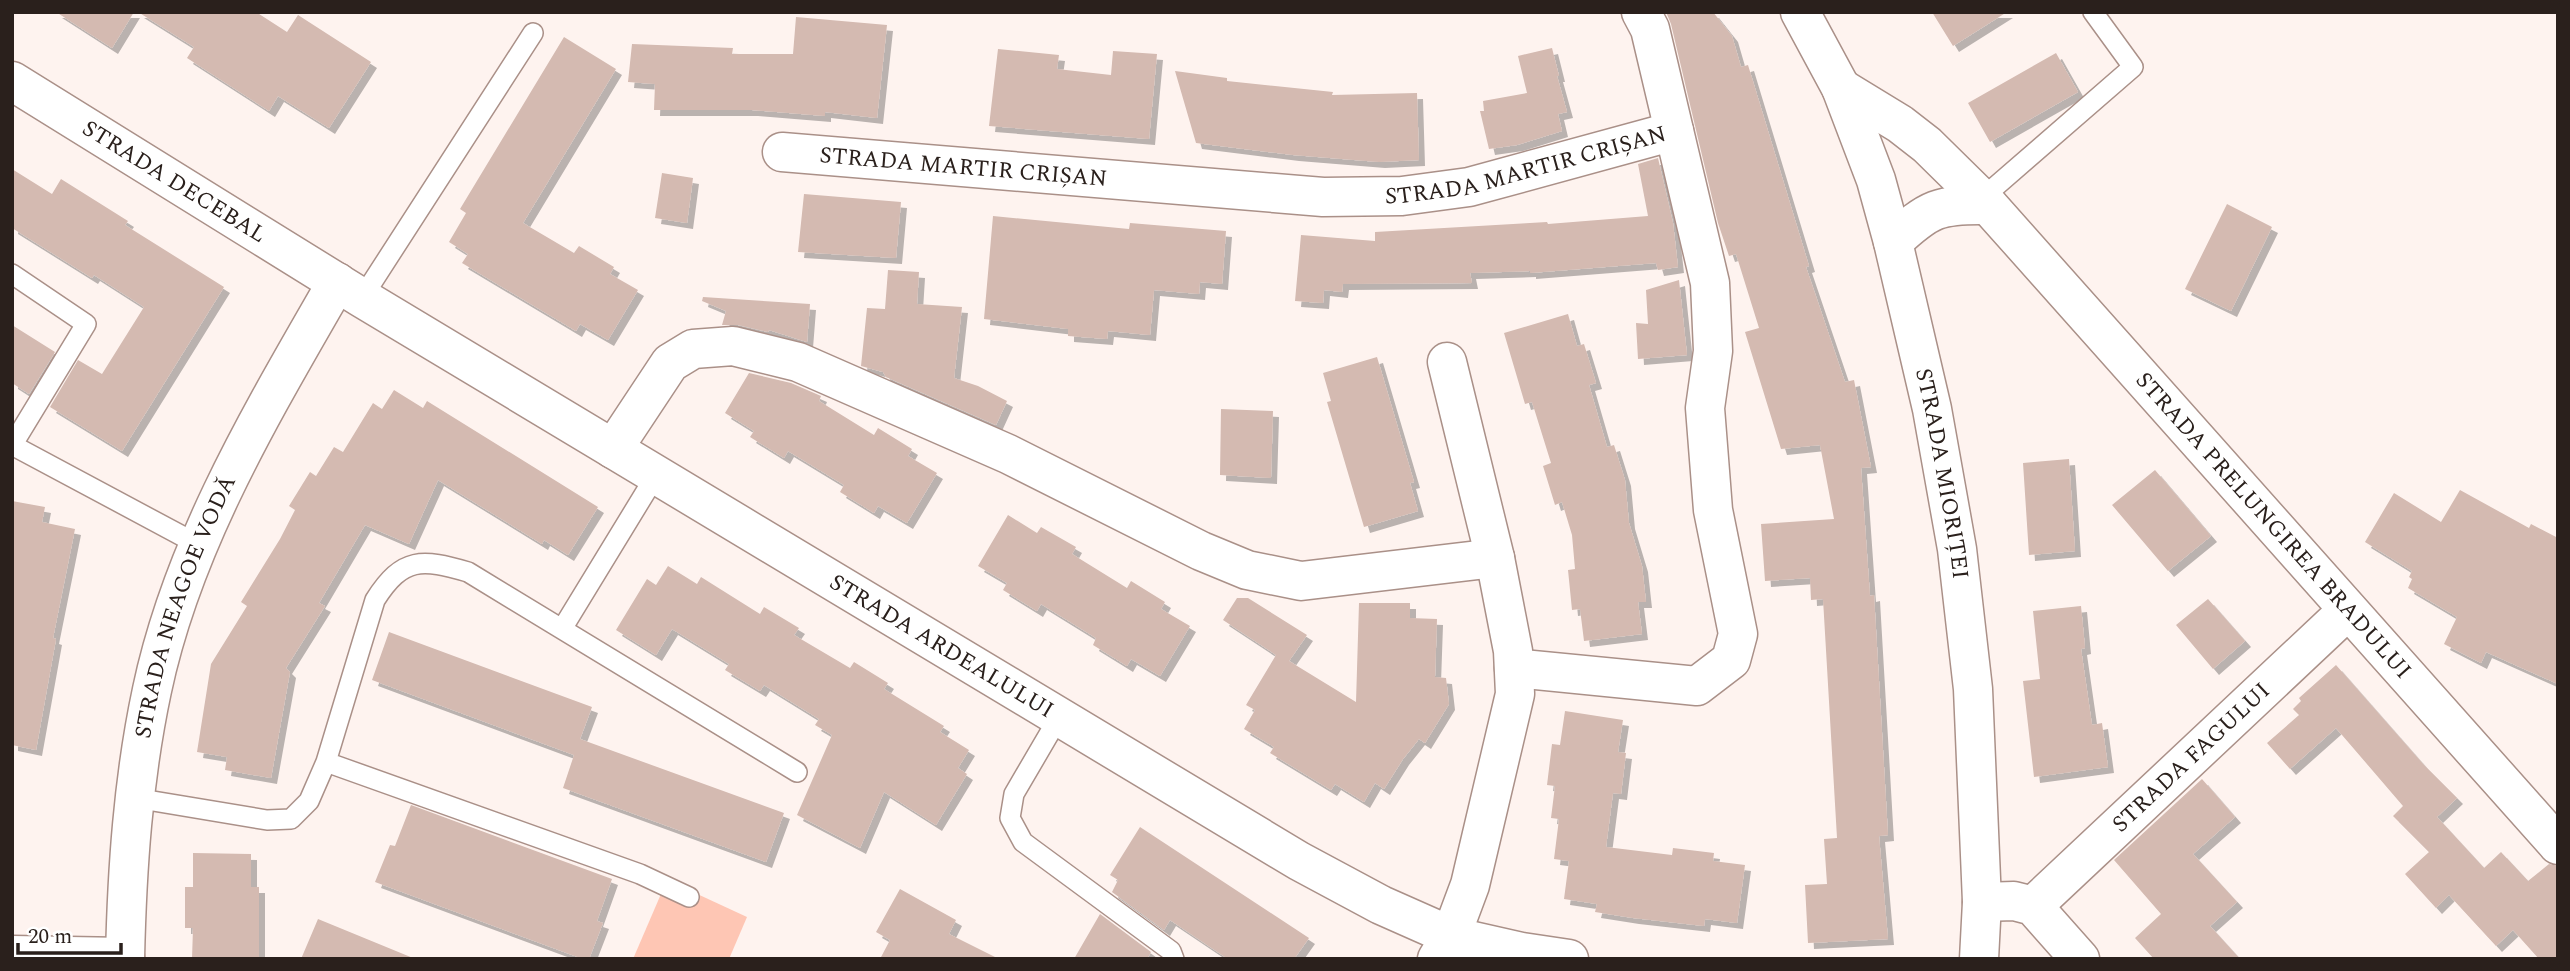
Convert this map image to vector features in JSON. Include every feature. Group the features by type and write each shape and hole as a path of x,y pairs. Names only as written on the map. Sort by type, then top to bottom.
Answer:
{"street":[{"path":"1641,12 1650,29 1674,131"},
{"name":"STRADA MIORIȚEI","path":"1800,12 1841,88 1876,180 1894,242 1933,409 1956,549 1973,689 1982,902 1979,959"},
{"name":"STRADA DECEBAL","path":"12,81 349,290"},
{"name":"STRADA PRELUNGIREA BRADULUI","path":"1841,88 1927,145 1985,202 2558,845"},
{"name":"STRADA MARTIR CRIȘAN","path":"782,152 1310,196 1402,196 1469,187 1674,131 1710,283 1713,351 1705,408 1713,510 1738,634 1731,660 1698,685 1514,668"},
{"path":"1894,242 1920,217 1939,208 1985,202"},
{"name":"STRADA ARDEALULUI","path":"349,290 1299,861 1381,905 1444,948 1522,952 1569,959"},
{"name":"STRADA NEAGOE VODĂ","path":"125,958 127,857 152,690 166,636 199,545 247,438 349,290"},
{"path":"613,449 670,363 693,349 733,346 799,362 1007,454 1201,551 1247,570 1301,581 1495,558"},
{"path":"1444,948 1470,885 1515,694 1513,651 1495,558 1447,362"},
{"name":"STRADA FAGULUI","path":"2033,906 2348,610"},
{"path":"1982,902 2014,901 2033,906 2080,959"},
{"path":"12,955 125,958"}],"lane":[{"path":"1985,202 2133,67 2093,12"},
{"path":"349,290 533,33"},
{"path":"12,274 86,324 13,445 199,545"},
{"path":"562,629 656,475"},
{"path":"135,798 267,820 291,819 309,801 326,762 376,600 388,580 410,564 442,565 468,572 797,772"},
{"path":"1059,717 1014,794 1010,818 1023,842 1171,951 1174,959"},
{"path":"326,762 640,874 689,897"}],"shaded area":[{"path":"667,880 747,917 729,959 633,959"}],"building":[{"path":"56,12 134,12 112,48"},
{"path":"138,12 256,12 287,32 298,15 371,62 329,128 278,96 269,111 187,58 194,47"},
{"path":"1666,12 1713,12 1732,36 1741,67 1748,65 1809,266 1806,267 1845,382 1854,380 1871,467 1861,468 1870,596 1874,595 1888,835 1879,836 1888,939 1808,943 1805,885 1827,884 1824,839 1837,838 1823,599 1811,600 1810,578 1765,581 1761,524 1834,519 1820,445 1781,449 1745,332 1759,328 1736,254 1729,256 1718,223"},
{"path":"1932,12 2007,12 1953,46"},
{"path":"796,17 887,25 877,118 825,112 825,116 752,110 654,110 655,84 628,82 632,44 733,48 732,54 793,54"},
{"path":"564,37 616,69 523,223 574,253 579,246 614,267 610,274 638,290 608,340 580,324 576,331 462,263 468,254 449,242 466,213 460,209"},
{"path":"1552,48 1567,112 1558,114 1562,131 1517,145 1489,149 1480,111 1484,111 1483,101 1527,93 1518,56"},
{"path":"998,49 1059,55 1057,69 1111,75 1113,51 1157,54 1149,139 989,126"},
{"path":"2056,53 2078,92 1990,142 1968,103"},
{"path":"1175,71 1227,78 1227,81 1333,92 1332,95 1417,93 1419,160 1379,162 1196,143"},
{"path":"1658,158 1673,223 1678,267 1658,270 1656,263 1530,273 1470,273 1472,283 1343,284 1342,292 1324,290 1323,303 1295,301 1301,235 1375,241 1375,232 1548,224 1648,216 1638,164"},
{"path":"12,169 52,194 61,179 128,221 125,225 224,287 122,451 50,407 78,360 102,374 144,307 12,228"},
{"path":"662,173 693,178 687,223 655,218"},
{"path":"804,194 901,202 896,258 798,252"},
{"path":"2227,204 2272,227 2231,311 2185,289"},
{"path":"993,216 1129,229 1130,223 1226,231 1222,284 1200,282 1199,294 1154,290 1150,335 1108,331 1107,339 1068,336 1068,329 984,319"},
{"path":"888,270 919,272 917,304 962,307 954,378 978,386 1007,401 996,425 886,377 883,372 861,366 867,308 885,309"},
{"path":"1679,280 1687,355 1638,359 1636,323 1648,324 1646,290"},
{"path":"703,297 810,304 807,342 769,330 722,325 726,311 702,301"},
{"path":"1568,314 1577,346 1584,344 1596,383 1589,385 1607,447 1614,445 1625,480 1629,523 1642,566 1646,602 1638,602 1642,634 1584,641 1580,609 1572,610 1568,570 1575,569 1572,535 1562,502 1555,505 1543,466 1551,463 1532,402 1525,404 1504,333"},
{"path":"12,325 55,352 29,394 12,383"},
{"path":"1377,357 1414,482 1410,483 1418,511 1364,527 1327,402 1331,401 1323,373"},
{"path":"749,373 791,383 821,396 819,401 874,435 878,428 912,449 908,456 937,473 907,523 878,506 874,513 840,492 844,485 788,451 784,458 750,437 754,431 725,413"},
{"path":"394,390 423,408 427,401 598,507 568,555 544,540 542,544 438,480 409,544 365,525 319,603 325,606 286,668 290,672 271,778 225,770 227,757 197,752 211,664 247,606 241,602 280,539 295,510 289,506 310,472 316,476 334,447 343,452 373,403 382,409"},
{"path":"1221,409 1273,411 1271,478 1220,475"},
{"path":"2069,459 2075,551 2029,555 2023,463"},
{"path":"2155,470 2211,536 2168,571 2112,505"},
{"path":"2460,490 2529,528 2531,524 2558,538 2558,684 2486,652 2481,663 2444,644 2457,617 2408,588 2412,571 2365,542 2394,493 2441,522"},
{"path":"12,501 45,507 42,522 75,529 53,638 56,639 36,750 12,745"},
{"path":"1008,515 1037,533 1041,527 1076,547 1072,554 1127,588 1131,581 1165,602 1161,609 1190,626 1160,676 1131,659 1127,666 1093,645 1096,638 1041,604 1037,611 1003,590 1007,583 978,566"},
{"path":"668,566 697,584 701,577 760,614 764,607 799,628 794,635 850,668 854,662 888,683 884,689 944,726 940,732 969,750 958,768 967,774 936,825 884,792 860,848 797,815 832,735 815,725 819,719 764,685 760,691 725,670 729,664 672,629 656,655 616,630 647,579 656,585"},
{"path":"1237,598 1248,598 1307,635 1289,661 1356,702 1359,603 1410,603 1410,618 1437,619 1435,677 1446,678 1449,704 1425,743 1419,739 1384,789 1375,783 1364,802 1335,784 1331,790 1270,753 1274,747 1244,729 1255,710 1246,705 1276,655 1223,620"},
{"path":"2208,599 2245,641 2213,669 2176,625"},
{"path":"2081,606 2085,648 2081,649 2092,725 2102,723 2108,767 2034,777 2023,681 2040,679 2033,611"},
{"path":"389,632 592,707 580,739 784,813 766,862 563,788 574,755 372,680"},
{"path":"2336,665 2423,764 2457,798 2437,817 2484,868 2501,852 2528,881 2549,864 2558,866 2558,959 2539,959 2513,930 2496,946 2449,895 2436,908 2405,874 2429,852 2393,816 2403,806 2336,728 2290,769 2267,743 2299,715 2293,709 2301,701 2299,698"},
{"path":"1565,711 1623,720 1618,752 1626,753 1621,794 1613,793 1606,847 1672,855 1673,848 1714,853 1713,861 1745,865 1737,923 1705,919 1704,926 1633,918 1595,912 1597,904 1564,899 1569,861 1554,859 1559,819 1551,818 1555,786 1547,785 1552,744 1560,745"},
{"path":"2202,779 2235,817 2193,854 2237,902 2210,926 2240,959 2154,959 2135,938 2161,914 2114,860"},
{"path":"411,805 612,879 597,921 603,923 589,959 375,882 390,845 395,846"},
{"path":"1140,827 1309,938 1294,959 1228,959 1170,920 1164,930 1112,892 1118,880 1110,875"},
{"path":"193,853 251,854 251,887 259,887 259,959 192,959 193,928 185,928 185,887 193,887"},
{"path":"900,889 956,920 949,934 999,959 880,959 890,940 876,932"},
{"path":"1100,914 1151,952 1147,959 1074,959"},
{"path":"318,919 413,958 413,959 301,959"}]}
